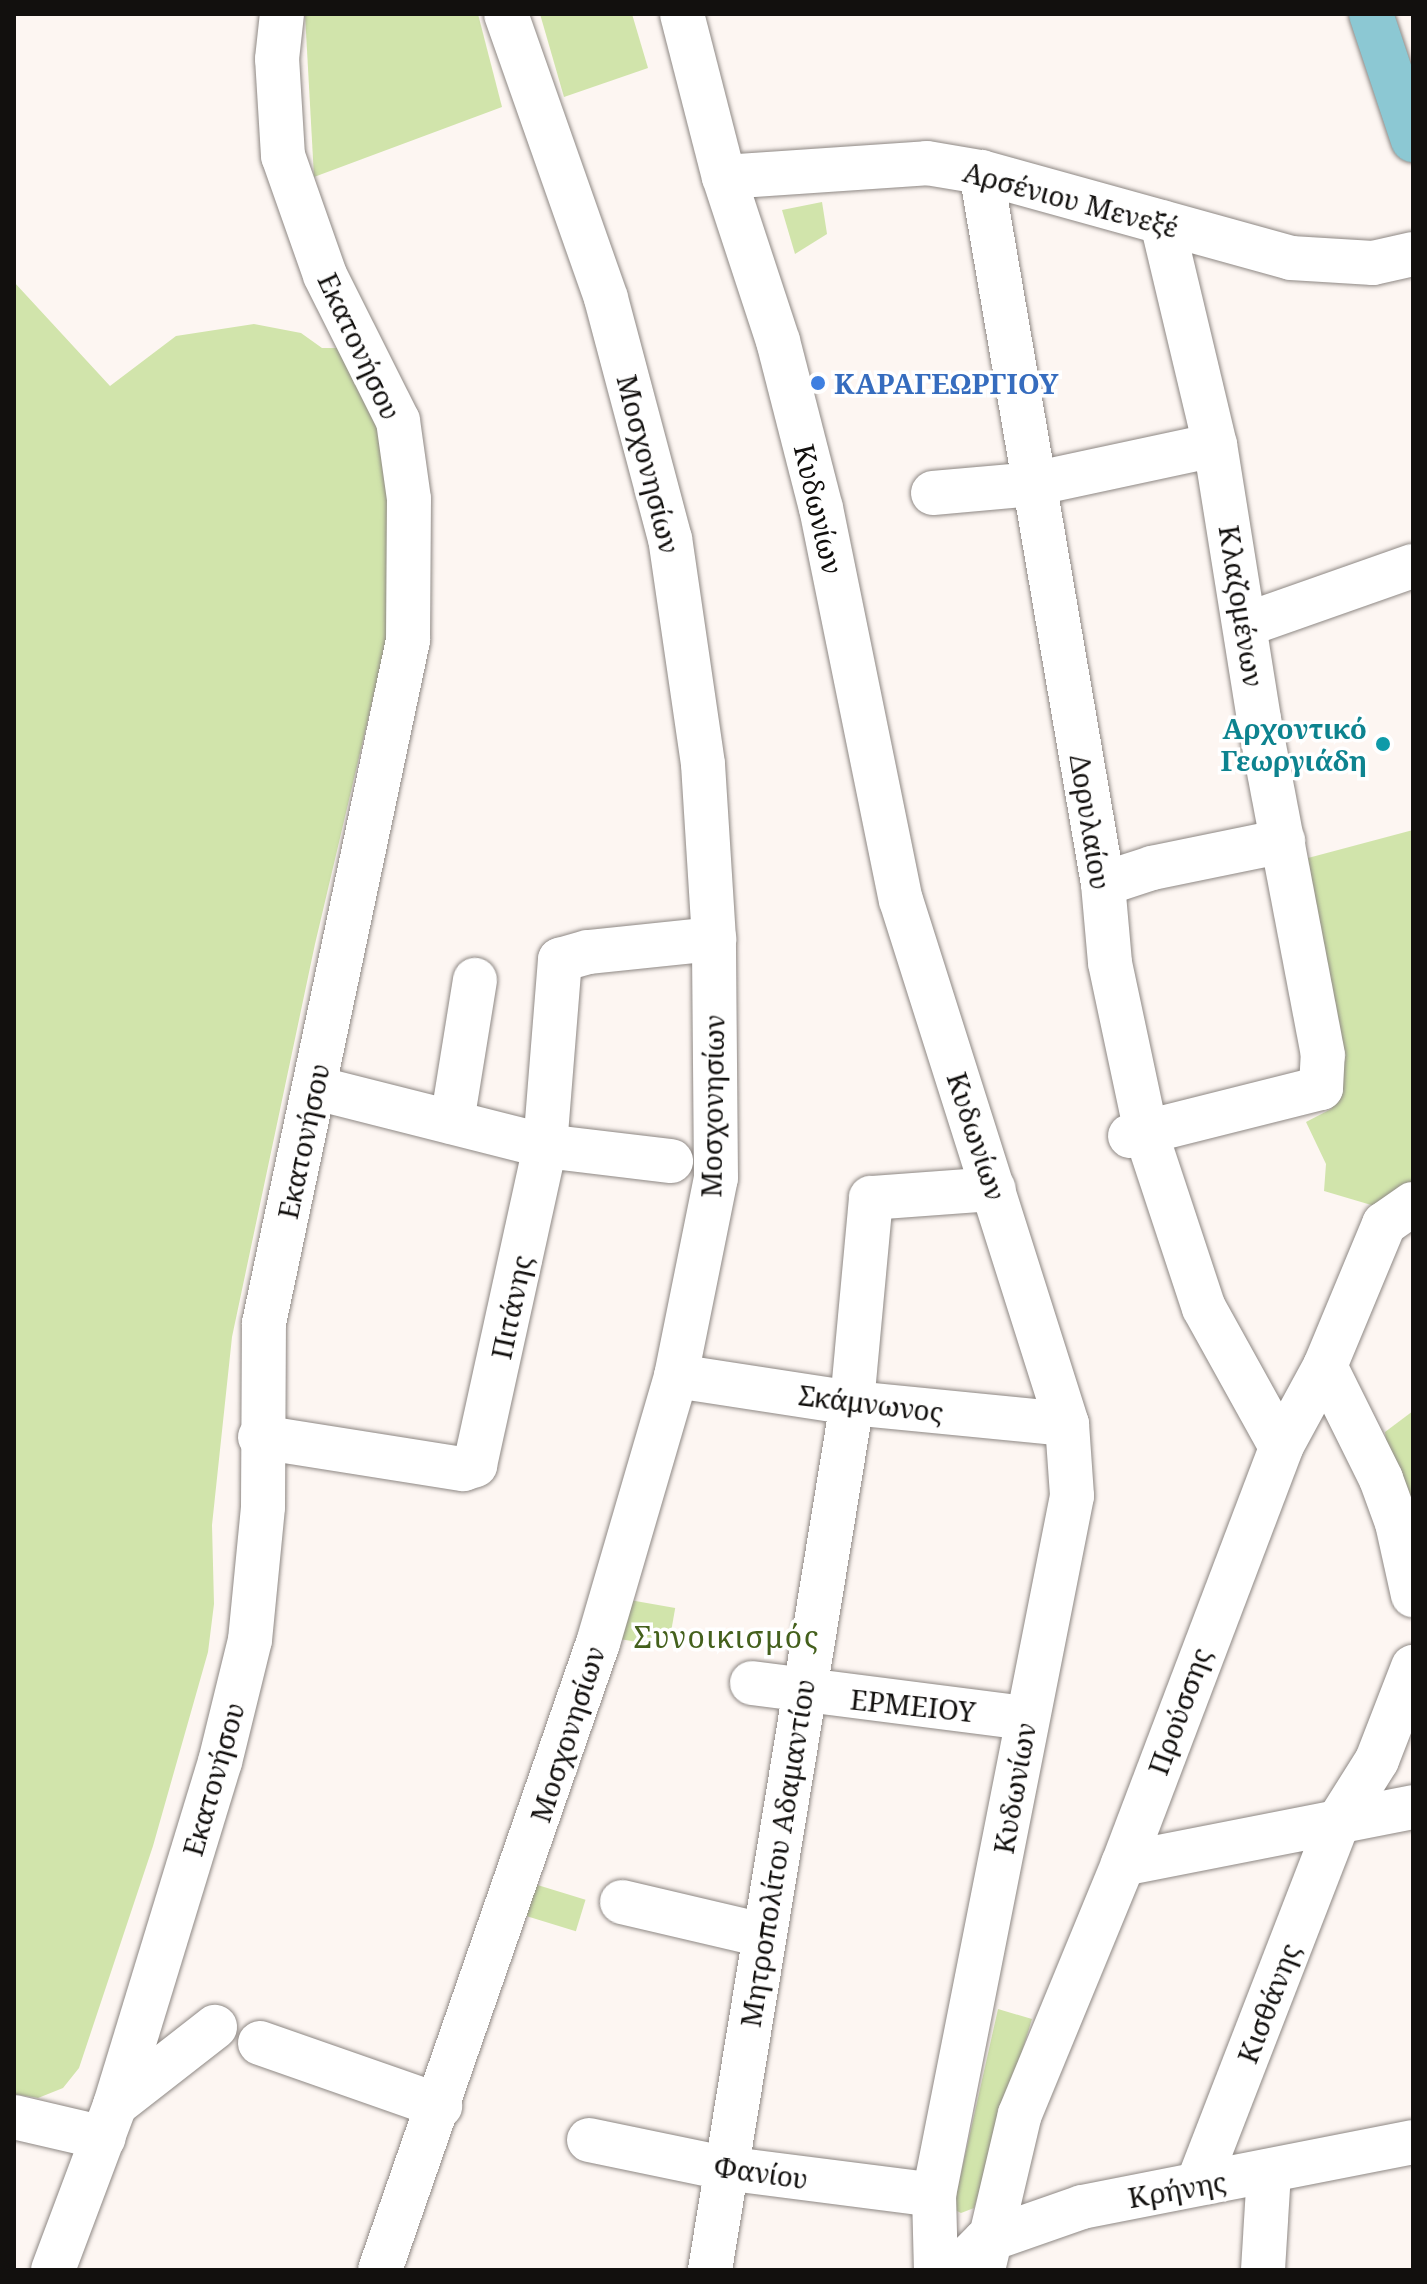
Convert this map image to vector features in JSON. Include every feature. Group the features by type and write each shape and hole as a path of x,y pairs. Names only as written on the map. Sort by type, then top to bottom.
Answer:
{"main road":[{"path":"1371,14 1413,140"}],"street":[{"name":"Εκατονήσου","path":"53,2270 110,2121 244,1666 261,1547 260,1437 264,1323 316,1088 336,961 408,640 411,553 398,421 325,275 283,156 277,59 282,14"},
{"name":"Μοσχονησίων","path":"380,2270 440,2106 598,1643 676,1376 716,1178 714,939 703,764 663,505 606,298 506,14"},
{"name":"Κυδωνίων","path":"682,14 724,177 832,507 901,900 1067,1424 1072,1496 934,2195 936,2270"},
{"name":"Αρσένιου Μενεξέ","path":"724,177 871,163 927,163 981,172 1291,258 1373,263 1413,254"},
{"name":"Δορυλαίου","path":"981,172 1103,884 1110,963 1138,1135 1204,1308 1281,1447"},
{"name":"Κλαζομένων","path":"1138,1135 1321,1088 1323,1055 1215,445 1162,222"},
{"path":"933,493 1033,484 1215,445"},
{"path":"1248,624 1413,566"},
{"path":"1103,884 1152,868 1283,841"},
{"name":"Πιτάνης","path":"260,1437 463,1469 475,1465 545,1146 560,960 588,952 714,939"},
{"path":"452,1122 475,980"},
{"path":"316,1088 545,1146 671,1161"},
{"name":"Μητροπολίτου Αδαμαντίου","path":"710,2270 724,2168 852,1403 871,1198 994,1189"},
{"name":"Προύσσης","path":"974,2260 1020,2114 1123,1864 1281,1447 1325,1366 1384,1224 1413,1204"},
{"path":"1325,1366 1381,1479 1397,1523 1413,1595"},
{"name":"Σκάμνωνος","path":"676,1376 852,1403 1067,1424"},
{"name":"Κισθάνης","path":"1198,2183 1338,1822 1377,1760 1413,1667"},
{"name":"ΕΡΜΕΙΟΥ","path":"752,1683 802,1693 1027,1718"},
{"path":"1123,1864 1413,1807"},
{"path":"622,1902 763,1935"},
{"path":"14,2117 110,2121 215,2027"},
{"path":"260,2043 440,2106"},
{"name":"Φανίου","path":"589,2140 724,2168 934,2195"},
{"name":"Κρήνης","path":"974,2260 1082,2207 1198,2183 1269,2173 1413,2142"},
{"path":"1263,2270 1269,2173"}],"green space":[{"path":"305,14 478,14 502,107 314,177"},
{"path":"540,14 632,14 648,68 564,97"},
{"path":"822,202 827,234 795,254 782,210"},
{"path":"14,282 110,386 176,336 254,324 301,333 322,348 345,348 382,437 393,530 390,626 315,944 232,1337 212,1525 214,1604 208,1652 153,1846 79,2068 63,2088 38,2098 14,2094"},
{"path":"1413,830 1413,1186 1378,1207 1324,1191 1326,1164 1306,1122 1331,1109 1337,1099 1324,947 1308,858"},
{"path":"1413,1411 1413,1541 1389,1468 1385,1432"},
{"path":"624,1599 675,1608 668,1647 617,1638"},
{"path":"531,1883 586,1900 576,1931 521,1915"},
{"path":"998,2009 1032,2019 974,2208 961,2213 953,2209"}],"place":[{"name":"ΚΑΡΑΓΕΩΡΓΙΟΥ","path":"818,383"},
{"name":"Αρχοντικό Γεωργιάδη","path":"1383,744"}],"district":[{"name":"Συνοικισμός","path":"727,1637"}]}
